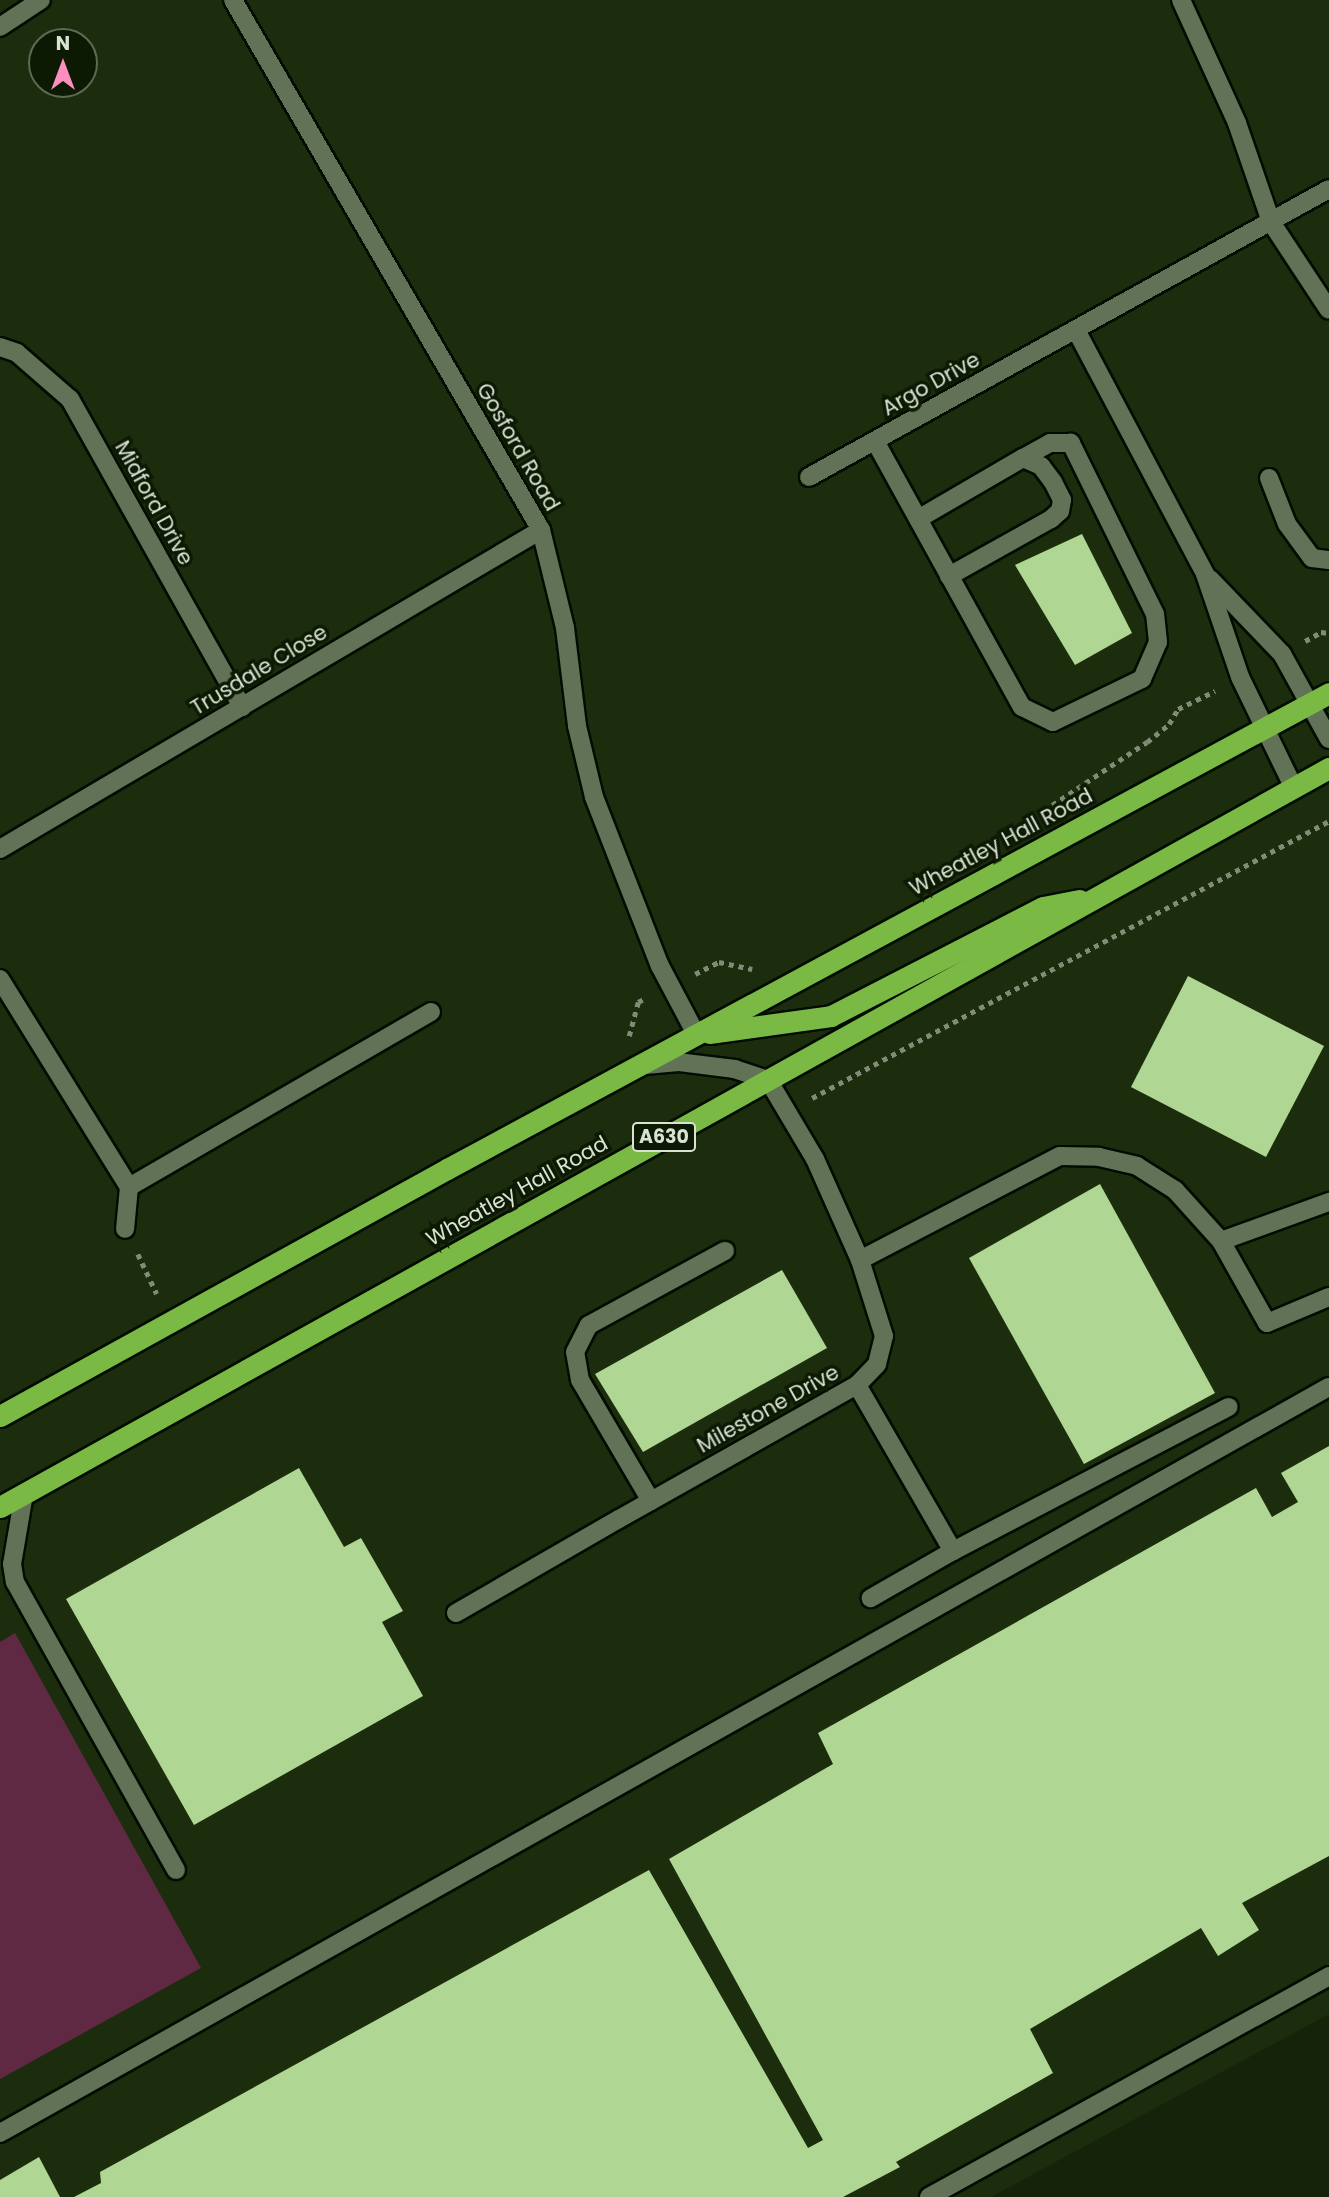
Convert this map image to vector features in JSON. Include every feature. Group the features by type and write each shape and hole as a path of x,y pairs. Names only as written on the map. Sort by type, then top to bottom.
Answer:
{"highway":[{"name":"Wheatley Hall Road","path":"0,1416 639,1065 1329,693"},
{"name":"Wheatley Hall Road","path":"0,1507 1329,768"},
{"name":"Wheatley Hall Road","path":"696,1034 831,1016 1043,907 1095,898"}],"street":[{"path":"0,27 41,0"},
{"name":"Gosford Road","path":"233,0 541,530 565,628 577,726 594,797 660,966 696,1034"},
{"path":"1181,0 1237,123 1270,222 1329,310"},
{"name":"Argo Drive","path":"809,477 1329,189"},
{"path":"1076,330 1205,574 1240,677 1294,788"},
{"name":"Midford Drive","path":"0,347 17,353 70,399 242,707"},
{"path":"875,441 976,626 1023,707 1053,722 1142,679 1151,666 1157,642 1155,614 1071,443 1050,443 918,519"},
{"path":"949,576 1060,511 1062,500 1053,482 1041,466 1023,458"},
{"path":"1269,478 1287,524 1312,558 1329,560"},
{"name":"Trusdale Close","path":"0,849 541,530"},
{"path":"1205,574 1282,654 1329,739"},
{"path":"0,979 129,1186 125,1229"},
{"path":"129,1186 431,1012"},
{"path":"639,1065 679,1062 724,1067 768,1080"},
{"name":"Milestone Drive","path":"456,1613 857,1385 877,1364 884,1336 860,1260 815,1159 768,1080"},
{"path":"860,1260 1060,1156 1099,1157 1137,1166 1175,1190 1221,1241 1268,1323 1329,1297"},
{"path":"1221,1241 1329,1202"},
{"path":"651,1501 580,1380 575,1352 589,1325 725,1251"},
{"path":"857,1385 953,1550"},
{"path":"0,2133 1329,1387"},
{"path":"871,1598 953,1550 1229,1407"},
{"path":"24,1494 7,1579 176,1870"},
{"path":"929,2197 1329,1976"}],"path":[{"path":"1044,811 1147,742 1170,724 1178,709 1195,703"},
{"path":"787,1112 1329,821"},
{"path":"125,1229 164,1306"}],"shaded area":[{"path":"0,0 1329,0 1329,2014 991,2197 0,2197"},
{"path":"15,1633 201,1968 0,2079 0,1642"}],"building":[{"path":"1082,534 1132,633 1075,665 1015,565"},
{"path":"1188,976 1324,1046 1266,1157 1131,1087"},
{"path":"1100,1184 1215,1393 1084,1464 969,1258"},
{"path":"782,1270 827,1348 643,1452 595,1374"},
{"path":"1329,1446 1329,1856 1242,1903 1259,1930 1218,1956 1201,1928 1030,2029 1053,2073 896,2162 900,2167 843,2197 74,2197 101,2183 100,2172 649,1870 808,2148 823,2140 669,1859 833,1764 818,1733 1256,1488 1272,1517 1298,1502 1281,1473"},
{"path":"299,1468 344,1547 361,1538 403,1611 382,1622 423,1696 194,1825 66,1599"},
{"path":"39,2157 60,2197 0,2197 0,2180"}]}
